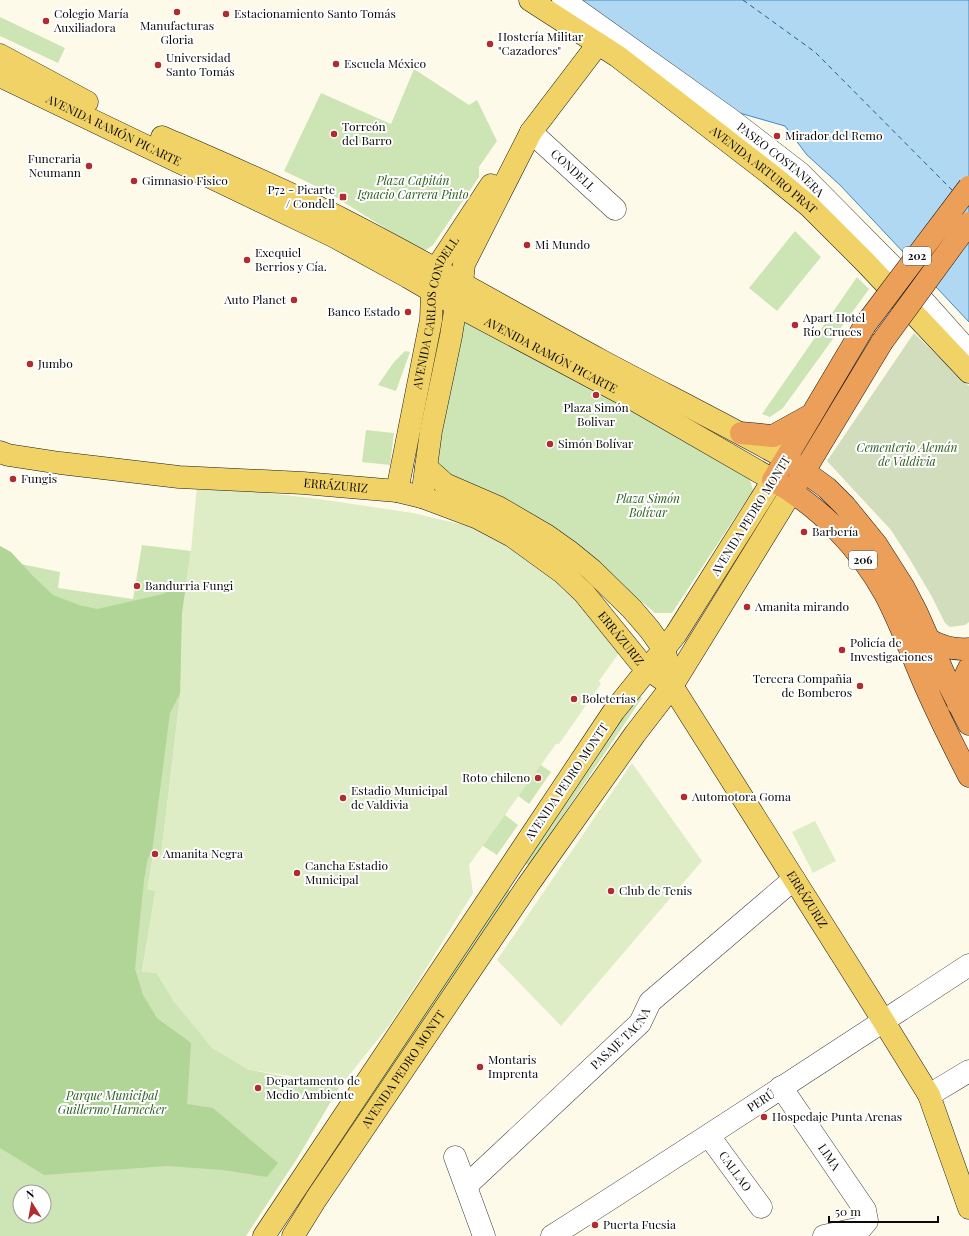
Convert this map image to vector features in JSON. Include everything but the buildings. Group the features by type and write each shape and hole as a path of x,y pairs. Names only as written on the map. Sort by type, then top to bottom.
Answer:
{"highway":[{"name":"AVENIDA PEDRO MONTT","path":"773,480 865,325 969,188"},
{"name":"AVENIDA PEDRO MONTT","path":"792,491 882,342 969,223"},
{"path":"741,433 773,436 812,415"},
{"name":"AVENIDA RAMÓN PICARTE","path":"786,459 827,488 840,501 876,544 904,588 916,611 948,683 969,724"},
{"name":"AVENIDA RAMÓN PICARTE","path":"773,480 792,491 824,517 846,539 873,574 894,613 942,724 969,776"},
{"path":"928,639 944,647 953,649 969,649"},
{"path":"958,704 962,684 969,668"},
{"path":"942,724 948,683"}],"main road":[{"name":"AVENIDA ARTURO PRAT","path":"530,0 616,56 764,169 809,206 865,262 969,372"},
{"name":"AVENIDA CARLOS CONDELL","path":"422,497 431,431 456,305 462,283 464,264 531,132 598,44"},
{"name":"AVENIDA RAMÓN PICARTE","path":"0,55 112,115 271,185 342,219 462,283 604,362 741,433 786,459"},
{"name":"AVENIDA RAMÓN PICARTE","path":"0,76 335,237 456,305 631,398 773,480"},
{"name":"AVENIDA CARLOS CONDELL","path":"397,492 431,320 432,291 437,270 441,260 501,171 518,155"},
{"name":"ERRÁZURIZ","path":"0,452 8,455 60,463 179,477 303,483 397,492 422,497 478,518 512,536 563,573 584,593 626,646 648,670 672,686 794,878 929,1096 969,1208"},
{"path":"426,468 446,484 498,507 546,535 570,552 612,589 650,630 671,641 668,665 672,686"},
{"name":"AVENIDA PEDRO MONTT","path":"264,1236 614,711 671,641 773,480"},
{"name":"AVENIDA PEDRO MONTT","path":"293,1236 316,1199 528,885 635,734 672,686 792,491"},
{"path":"948,683 962,664 969,658"},
{"path":"509,870 528,885"},
{"path":"297,1187 316,1199"}],"street":[{"name":"PASEO COSTANERA","path":"563,0 730,119 800,173 893,267 969,352"},
{"name":"CONDELL","path":"531,132 615,209"},
{"name":"PASAJE TACNA","path":"466,1186 640,1023 650,1002 794,878"},
{"name":"PERÚ","path":"552,1236 709,1136 781,1087 969,965"},
{"path":"929,1096 969,1071"},
{"name":"LIMA","path":"781,1087 865,1210 867,1221 861,1228 824,1236"},
{"name":"CALLAO","path":"709,1136 761,1207"},
{"path":"455,1157 484,1236"}],"green space":[{"path":"0,17 65,48 58,63 0,36"},
{"name":"Plaza Capitán Ignacio Carrera Pinto","path":"414,69 469,105 477,100 497,141 479,167 479,177 433,245 423,252 326,191 284,171 321,93 391,124"},
{"path":"795,231 821,257 777,311 749,288"},
{"path":"857,277 869,289 783,408 770,417 762,414"},
{"name":"Plaza Simón Bolívar","path":"468,319 749,476 753,490 672,613 655,613 614,578 447,479 433,461 460,326"},
{"name":"Cementerio Alemán de Valdivia","path":"914,333 969,386 969,622 965,625 950,627 945,623 931,595 891,530 827,461"},
{"path":"405,351 410,352 396,391 378,385 394,362"},
{"path":"366,430 394,433 390,465 362,462"},
{"name":"Estadio Municipal de Valdivia","path":"197,485 312,498 413,513 494,532 575,588 619,653 599,681 601,684 559,744 556,744 469,865 473,893 390,1024 339,1088 289,1076 247,1069 212,1048 175,1003 157,973 142,972 155,891 147,889 153,855 161,855 180,698 182,613 191,551"},
{"name":"Parque Municipal Guillermo Harnecker","path":"142,545 191,551 182,613 180,698 161,856 153,855 148,889 156,891 142,971 157,973 175,1003 247,1069 339,1088 298,1157 246,1236 0,1236 0,550 11,562 60,572 58,588 133,599"},
{"name":"Parque Municipal Guillermo Harnecker","path":"0,546 11,552 53,595 79,605 97,609 163,594 186,583 198,591 183,688 170,713 152,852 148,858 144,880 135,969 143,995 157,1018 191,1043 187,1104 213,1108 278,1163 267,1177 223,1170 167,1166 44,1175 0,1148"},
{"path":"635,694 642,698 530,864 526,865 524,863"},
{"path":"522,752 551,772 529,804 475,763"},
{"name":"Club de Tenis","path":"632,763 702,861 561,1026 497,960"},
{"path":"464,783 518,825 497,855 463,833"},
{"path":"815,821 836,861 813,873 792,832"},
{"path":"506,889 511,891 330,1159 322,1164"}],"water":[{"path":"573,0 969,0 969,322 840,185 807,155 785,126 736,112"}],"ferry route":[{"path":"743,0 815,52 952,190"}],"place":[{"name":"Manufacturas Gloria","path":"177,12"},
{"name":"Estacionamiento Santo Tomás","path":"226,14"},
{"name":"Colegio María Auxiliadora","path":"46,21"},
{"name":"Hostería Militar \"Cazadores\"","path":"490,44"},
{"name":"Escuela México","path":"336,64"},
{"name":"Universidad Santo Tomás","path":"158,65"},
{"name":"Torreón del Barro","path":"334,134"},
{"name":"Mirador del Remo","path":"777,136"},
{"name":"Funeraria Neumann","path":"89,166"},
{"name":"Gimnasio Fisico","path":"134,181"},
{"name":"P72 - Picarte / Condell","path":"343,197"},
{"name":"Mi Mundo","path":"527,245"},
{"name":"Exequiel Berrios y Cía.","path":"247,260"},
{"name":"Auto Planet","path":"294,300"},
{"name":"Banco Estado","path":"408,312"},
{"name":"Apart Hotel Río Cruces","path":"795,325"},
{"name":"Jumbo","path":"30,364"},
{"name":"Plaza Simón Bolivar","path":"596,395"},
{"name":"Simón Bolívar","path":"550,444"},
{"name":"Fungis","path":"13,479"},
{"name":"Barbería","path":"804,532"},
{"name":"Bandurria Fungi","path":"137,586"},
{"name":"Amanita mirando","path":"747,607"},
{"name":"Policía de Investigaciones","path":"842,650"},
{"name":"Tercera Compañia de Bomberos","path":"860,686"},
{"name":"Boleterías","path":"574,699"},
{"name":"Roto chileno","path":"538,778"},
{"name":"Automotora Goma","path":"684,797"},
{"name":"Estadio Municipal de Valdivia","path":"343,798"},
{"name":"Amanita Negra","path":"155,854"},
{"name":"Cancha Estadio Municipal","path":"297,873"},
{"name":"Club de Tenis","path":"611,891"},
{"name":"Montaris Imprenta","path":"480,1067"},
{"name":"Departamento de Medio Ambiente","path":"258,1088"},
{"name":"Hospedaje Punta Arenas","path":"764,1117"},
{"name":"Puerta Fucsia","path":"595,1225"}]}
